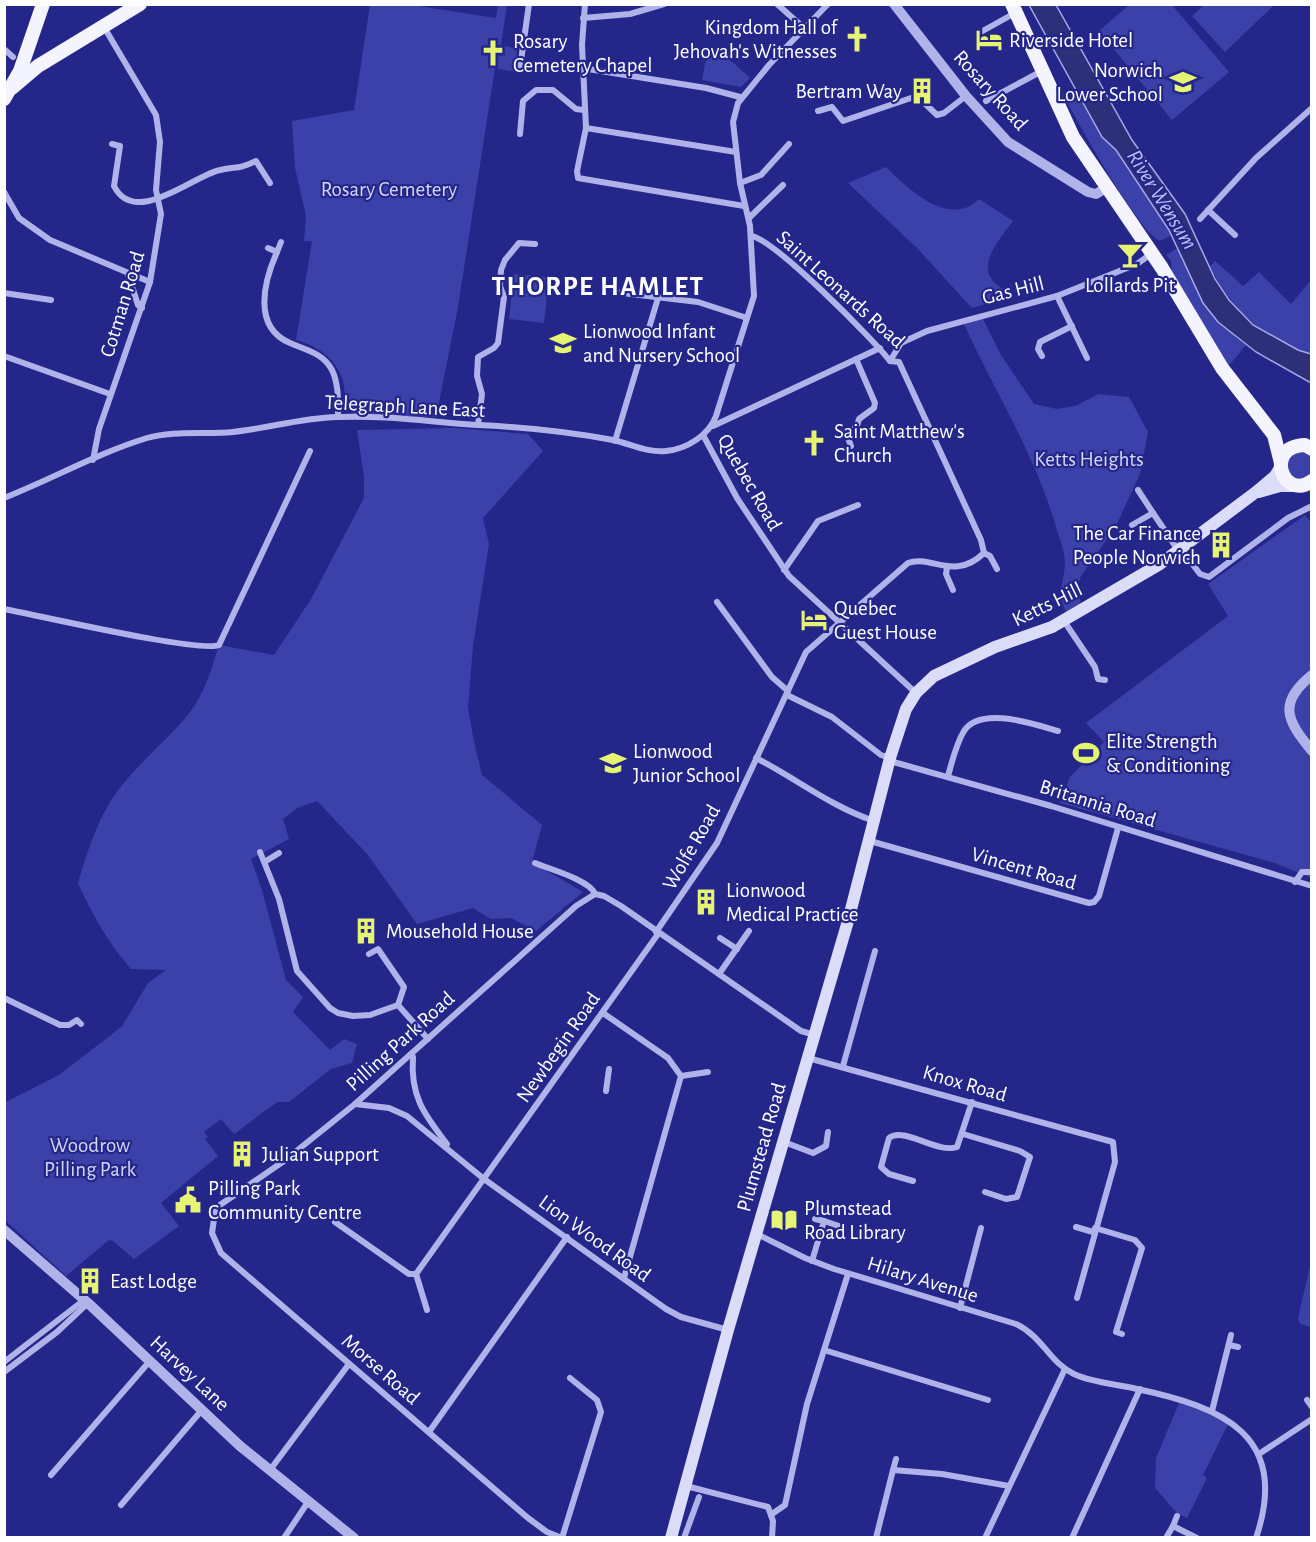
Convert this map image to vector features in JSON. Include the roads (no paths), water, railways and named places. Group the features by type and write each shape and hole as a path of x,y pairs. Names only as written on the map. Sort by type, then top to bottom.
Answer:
{"main road":[{"path":"8,93 20,71 43,4"},
{"path":"20,71 54,56 140,4"},
{"path":"1014,8 1073,137 1151,254 1226,374 1274,435 1284,478 1308,484"},
{"path":"34,31 37,48 54,56"},
{"path":"8,93 54,56"},
{"path":"1274,435 1306,447"},
{"path":"1281,465 1285,452 1306,447"},
{"name":"Ketts Hill","path":"889,762 904,714 916,693 934,676 962,661 1064,621 1180,550 1256,492 1275,476 1281,465"},
{"name":"Ketts Hill","path":"1256,492 1280,486 1308,484"},
{"name":"Plumstead Road","path":"670,1538 870,841 889,762"}],"street":[{"path":"520,68 529,4"},
{"path":"585,4 582,68 586,128 577,171 578,178 744,206"},
{"path":"583,18 630,14 664,4"},
{"path":"777,4 804,28"},
{"name":"Saint Leonards Road","path":"828,4 741,97 733,122 740,183 751,236 766,244 825,292 890,361 899,362 987,554 997,569"},
{"name":"Rosary Road","path":"894,4 966,96 1008,142 1088,192 1096,194 1106,188"},
{"path":"979,33 1014,8"},
{"name":"Cotman Road","path":"93,460 94,445 110,394 150,282 162,214 156,199 156,165 160,129 156,115 104,26"},
{"path":"582,68 706,88 741,97"},
{"path":"986,101 1043,71"},
{"path":"520,134 523,101 536,90 553,90 576,109 584,110"},
{"path":"818,111 832,107 843,121 917,96 937,115 944,113 966,96"},
{"path":"1200,219 1256,158 1311,108"},
{"path":"586,128 736,152"},
{"path":"118,143 114,186 116,190 137,201 156,199 177,192 219,170 239,170 256,161 270,183"},
{"path":"740,183 761,175 789,144"},
{"path":"748,218 783,185"},
{"path":"4,192 20,218 30,228 85,257 150,282"},
{"path":"1208,210 1236,235"},
{"name":"Quebec Road","path":"751,236 754,296 712,426 703,435 738,498 784,570 798,587 916,693"},
{"path":"281,242 264,293 266,317 280,337 310,350 327,363 337,383 338,416"},
{"path":"478,425 482,394 476,363 478,357 495,348 498,343 504,297 500,286 501,270 505,260 519,243 535,244"},
{"path":"268,249 277,252"},
{"name":"Gas Hill","path":"890,361 901,343 927,331 1057,296 1137,264 1151,254"},
{"path":"128,274 138,305 142,308"},
{"path":"614,292 698,302 747,318"},
{"path":"4,293 51,300"},
{"path":"1057,296 1087,358"},
{"path":"615,441 658,298"},
{"path":"1042,356 1038,349 1040,342 1071,326"},
{"path":"712,426 880,348"},
{"path":"4,356 110,394"},
{"path":"851,446 848,435 857,426 859,419 874,408 875,403 856,359"},
{"name":"Telegraph Lane East","path":"4,498 148,438 235,432 338,416 478,425 615,441 650,451 667,451 703,435"},
{"path":"4,609 180,643 213,647 219,645 310,451"},
{"path":"1138,490 1180,550 1200,574 1209,577 1310,504"},
{"path":"784,570 818,521 858,505"},
{"path":"1132,525 1153,513"},
{"path":"838,623 908,563 915,560 947,568 987,554"},
{"path":"947,568 946,574 953,590"},
{"name":"Britannia Road","path":"717,602 772,677 787,693 832,717 889,762 948,776 1311,886"},
{"path":"1064,621 1095,667 1098,679 1105,680"},
{"name":"Wolfe Road","path":"657,933 713,849 806,652 838,623"},
{"path":"1311,675 1294,692 1288,706 1290,721 1311,751"},
{"path":"948,776 964,730 971,725 1007,718 1058,731"},
{"path":"756,758 783,772 836,806 875,821"},
{"name":"Vincent Road","path":"870,841 1089,903 1094,902 1099,896 1118,828"},
{"path":"260,852 266,861 279,899 297,971 330,1008 338,1013 353,1016 370,1015 398,1005"},
{"path":"266,861 279,854"},
{"path":"535,863 585,883 593,889 595,894 611,899 657,933 801,1030 815,1035"},
{"path":"1295,882 1302,872 1311,872"},
{"name":"Pilling Park Road","path":"220,1205 284,1161 355,1104 576,906 595,894"},
{"path":"719,974 749,931"},
{"name":"Newbegin Road","path":"416,1274 603,1013 657,933"},
{"path":"720,938 737,949"},
{"path":"369,954 378,950 404,987 398,1005"},
{"path":"843,1066 875,951"},
{"path":"873,960 881,962"},
{"path":"4,998 60,1025 69,1025 76,1019"},
{"path":"398,1005 428,1039"},
{"path":"860,1006 867,1008"},
{"path":"603,1013 668,1058 681,1076"},
{"name":"Lion Wood Road","path":"411,1054 413,1088 419,1103 453,1152"},
{"name":"Knox Road","path":"808,1058 1113,1142 1115,1162 1094,1230"},
{"path":"606,1091 609,1069"},
{"path":"681,1076 708,1072"},
{"path":"624,1278 681,1076"},
{"path":"906,1187 909,1180 885,1172 881,1167 884,1149 891,1136 899,1135 948,1149 957,1147 972,1102"},
{"name":"Lion Wood Road","path":"355,1104 389,1108 407,1116 484,1179 672,1313 728,1330"},
{"path":"783,1142 813,1153 822,1150 831,1141 828,1132"},
{"path":"963,1134 1020,1151 1030,1157 1017,1197 993,1198 985,1192"},
{"name":"Morse Road","path":"220,1205 215,1212 212,1233 220,1253 528,1518 548,1532 562,1538"},
{"path":"815,1219 839,1226"},
{"path":"812,1261 824,1221"},
{"path":"334,1222 409,1274 416,1274 427,1310"},
{"path":"1076,1227 1135,1240 1142,1248 1116,1332 1122,1334"},
{"path":"960,1308 981,1228"},
{"name":"Harvey Lane","path":"4,1230 86,1301 201,1411 269,1471 354,1538"},
{"path":"1077,1298 1094,1230"},
{"name":"Hilary Avenue","path":"756,1233 812,1261 848,1274 1016,1324 1037,1337 1065,1368"},
{"path":"429,1432 567,1237"},
{"path":"772,1514 785,1505 807,1404 848,1274"},
{"path":"4,1362 86,1301"},
{"path":"4,1372 57,1332 86,1301"},
{"path":"1212,1411 1231,1335"},
{"path":"1228,1345 1238,1347"},
{"path":"824,1350 988,1400"},
{"path":"51,1475 149,1362"},
{"path":"269,1471 349,1364"},
{"path":"985,1538 1065,1368 1082,1377 1201,1405 1244,1435 1259,1454 1265,1471 1266,1489 1256,1538"},
{"path":"562,1538 601,1412 597,1400 570,1378"},
{"path":"1072,1538 1140,1389"},
{"path":"1307,1400 1311,1407"},
{"path":"121,1505 201,1411"},
{"path":"1259,1454 1311,1419"},
{"path":"876,1538 896,1459"},
{"path":"893,1470 942,1474 1009,1486"},
{"path":"685,1486 734,1501 764,1506 772,1514 772,1538"},
{"path":"684,1538 699,1497"},
{"path":"284,1538 308,1502"},
{"path":"1166,1538 1177,1516"},
{"path":"1173,1526 1197,1538"}],"water":[{"name":"River Wensum","path":"1029,5 1056,5 1132,140 1185,214 1215,279 1229,300 1253,325 1298,350 1311,354 1311,383 1256,352 1218,322 1203,303 1169,230 1116,150 1102,137"}],"place":[{"name":"Kingdom Hall of Jehovah's Witnesses","path":"857,39"},
{"name":"Riverside Hotel","path":"989,40"},
{"name":"Rosary Cemetery Chapel","path":"493,53"},
{"name":"Norwich Lower School","path":"1183,82"},
{"name":"Bertram Way","path":"922,91"},
{"name":"Lollards Pit","path":"1130,255"},
{"name":"Lionwood Infant and Nursery School","path":"563,343"},
{"name":"Saint Matthew's Church","path":"814,443"},
{"name":"The Car Finance People Norwich","path":"1221,545"},
{"name":"Quebec Guest House","path":"814,620"},
{"name":"Elite Strength & Conditioning","path":"1086,753"},
{"name":"Lionwood Junior School","path":"613,763"},
{"name":"Lionwood Medical Practice","path":"706,902"},
{"name":"Mousehold House","path":"366,931"},
{"name":"Julian Support","path":"242,1154"},
{"name":"Pilling Park Community Centre","path":"188,1200"},
{"name":"Plumstead Road Library","path":"784,1220"},
{"name":"East Lodge","path":"90,1281"}],"district":[{"name":"THORPE HAMLET","path":"598,286"}],"park label":[{"name":"Rosary Cemetery","path":"389,189"},
{"name":"Ketts Heights","path":"1089,459"},
{"name":"Woodrow Pilling Park","path":"90,1157"}]}
